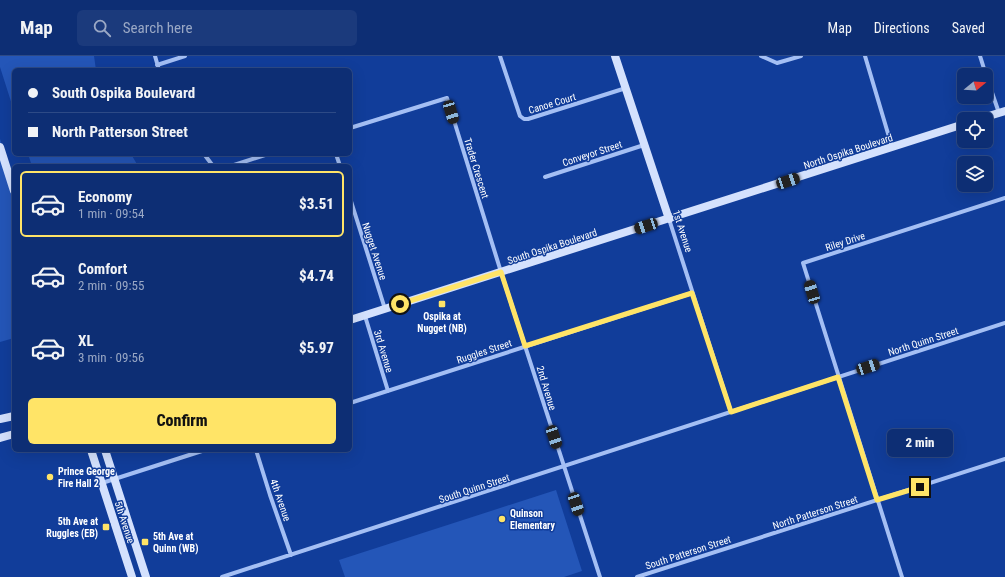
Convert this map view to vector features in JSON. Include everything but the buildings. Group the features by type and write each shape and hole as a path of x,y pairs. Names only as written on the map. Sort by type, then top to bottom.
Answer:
{"street":[{"path":"155,56 158,68"},
{"path":"157,65 185,56"},
{"name":"Canoe Court","path":"500,56 520,116 524,119 626,88"},
{"name":"1st Avenue","path":"615,56 731,412"},
{"path":"761,56 777,63 801,56"},
{"path":"865,56 892,147"},
{"path":"980,56 984,68"},
{"path":"993,91 1002,112"},
{"name":"Trader Crescent","path":"352,127 447,98 501,272"},
{"name":"North Ospika Boulevard","path":"669,219 957,126"},
{"name":"Conveyor Street","path":"545,177 644,145"},
{"path":"0,147 12,185"},
{"path":"236,164 262,156"},
{"name":"Riley Drive","path":"838,377 803,263 1005,198"},
{"name":"Nugget Avenue","path":"352,204 385,309"},
{"name":"South Ospika Boulevard","path":"352,319 669,219"},
{"name":"2nd Avenue","path":"501,272 600,577"},
{"name":"Ruggles Street","path":"352,402 692,293"},
{"name":"3rd Avenue","path":"365,316 388,391"},
{"name":"North Quinn Street","path":"731,412 1005,323"},
{"path":"838,377 902,577"},
{"name":"South Quinn Street","path":"222,577 731,412"},
{"path":"0,419 12,416"},
{"path":"0,438 12,435"},
{"name":"5th Avenue","path":"92,452 132,577"},
{"name":"5th Avenue","path":"106,452 146,577"},
{"path":"102,483 199,452"},
{"name":"4th Avenue","path":"257,452 291,555"},
{"name":"North Patterson Street","path":"744,543 1005,459"},
{"name":"South Patterson Street","path":"637,577 744,543"}],"shaded area":[{"path":"0,56 94,56 96,68 12,68 12,105 0,67"},
{"path":"0,139 12,176 12,339 0,342"},
{"path":"29,156 132,156 137,164 31,164"},
{"name":"Quinson Elementary","path":"556,490 582,571 564,577 345,577 339,560"}],"place":[{"name":"Ospika at Nugget (NB)","path":"442,304"},
{"name":"Prince George Fire Hall 2","path":"50,477"},
{"name":"Quinson Elementary","path":"502,519"},
{"name":"5th Ave at Ruggles (EB)","path":"106,527"},
{"name":"5th Ave at Quinn (WB)","path":"145,542"}],"route":[{"path":"400,304 501,272 525,346 692,293 731,412 838,377 877,500 920,487"}]}
